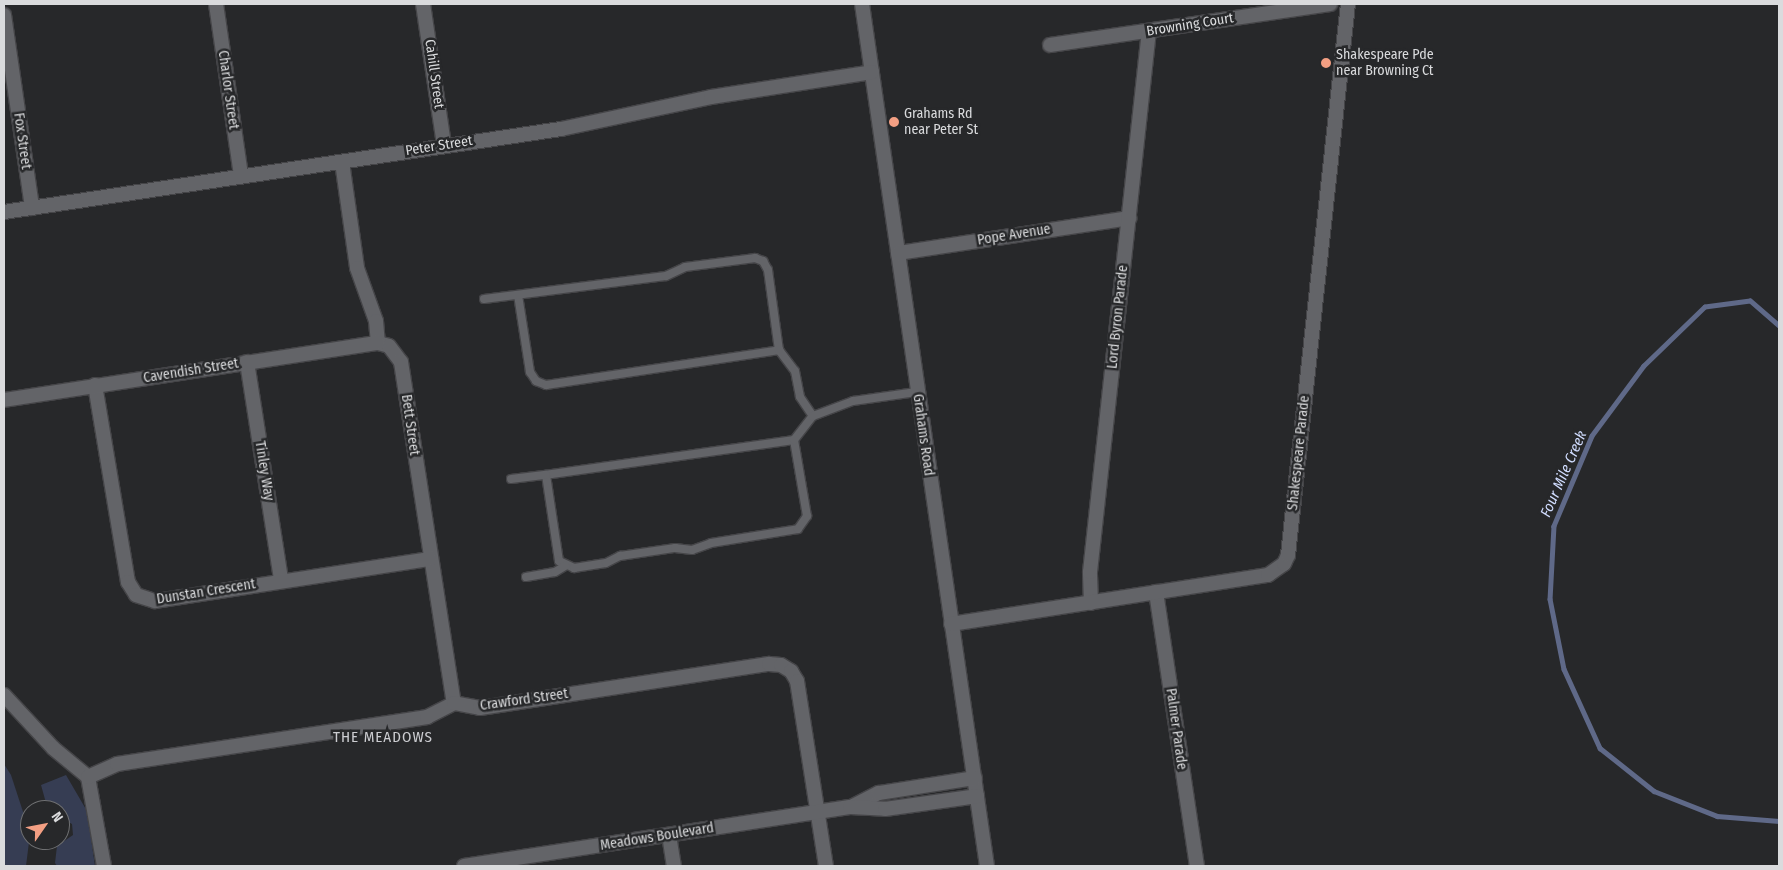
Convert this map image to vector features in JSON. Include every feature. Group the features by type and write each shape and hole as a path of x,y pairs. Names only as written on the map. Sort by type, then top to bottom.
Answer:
{"street":[{"name":"Charlor Street","path":"216,4 241,175"},
{"name":"Cahill Street","path":"423,4 444,145"},
{"name":"Grahams Road","path":"862,4 916,392 988,866"},
{"name":"Browning Court","path":"1050,45 1330,4"},
{"name":"Shakespeare Parade","path":"951,624 1268,575 1284,564 1288,555 1348,4"},
{"name":"Fox Street","path":"4,15 32,208"},
{"name":"Lord Byron Parade","path":"1091,603 1090,572 1149,31"},
{"name":"Peter Street","path":"4,212 241,175 342,162 444,145 561,129 711,97 872,72"},
{"path":"342,162 357,268 376,321 378,343"},
{"name":"Pope Avenue","path":"898,253 1129,218"},
{"name":"Cavendish Street","path":"4,400 378,343"},
{"name":"Bett Street","path":"378,343 389,346 401,362 430,559 454,703"},
{"name":"Tinley Way","path":"247,362 281,580"},
{"name":"Dunstan Crescent","path":"95,385 128,582 136,596 155,601 281,580 430,559"},
{"name":"Palmer Parade","path":"1156,592 1196,866"},
{"name":"Crawford Street","path":"454,703 480,708 769,664 781,665 791,672 797,681 818,812"},
{"path":"4,695 53,748 88,777 104,866"},
{"path":"88,777 117,764 427,716 454,703"},
{"name":"Meadows Boulevard","path":"850,807 879,793 974,778"},
{"name":"Meadows Boulevard","path":"464,866 515,862 669,835 850,807 885,809 977,796"},
{"path":"818,812 826,866"},
{"path":"669,835 674,866"}],"lane":[{"path":"484,299 666,276 685,267 754,258 763,261 768,270 779,350 795,371 800,397 812,416"},
{"path":"518,294 530,372 536,381 546,385 779,350"},
{"path":"511,479 794,440 812,416 853,401 916,392"},
{"path":"526,577 555,572 565,566 606,563 620,556 675,548 692,550 711,543 798,530 807,516 794,440"},
{"path":"546,475 557,554 565,566"}],"shaded area":[{"path":"4,764 11,775 20,803 20,850 28,850 26,866 4,866"},
{"path":"66,775 87,811 95,866 57,866 55,863 57,850 70,850 70,837 73,835 72,824 70,823 70,800 45,800 41,785"}],"waterway":[{"name":"Four Mile Creek","path":"1779,326 1750,301 1705,307 1644,366 1592,436 1554,526 1550,599 1564,669 1600,748 1654,791 1717,816 1779,821"}],"place":[{"name":"Shakespeare Pde near Browning Ct","path":"1326,63"},
{"name":"Grahams Rd near Peter St","path":"894,122"}],"district":[{"name":"THE MEADOWS","path":"383,738"}]}
